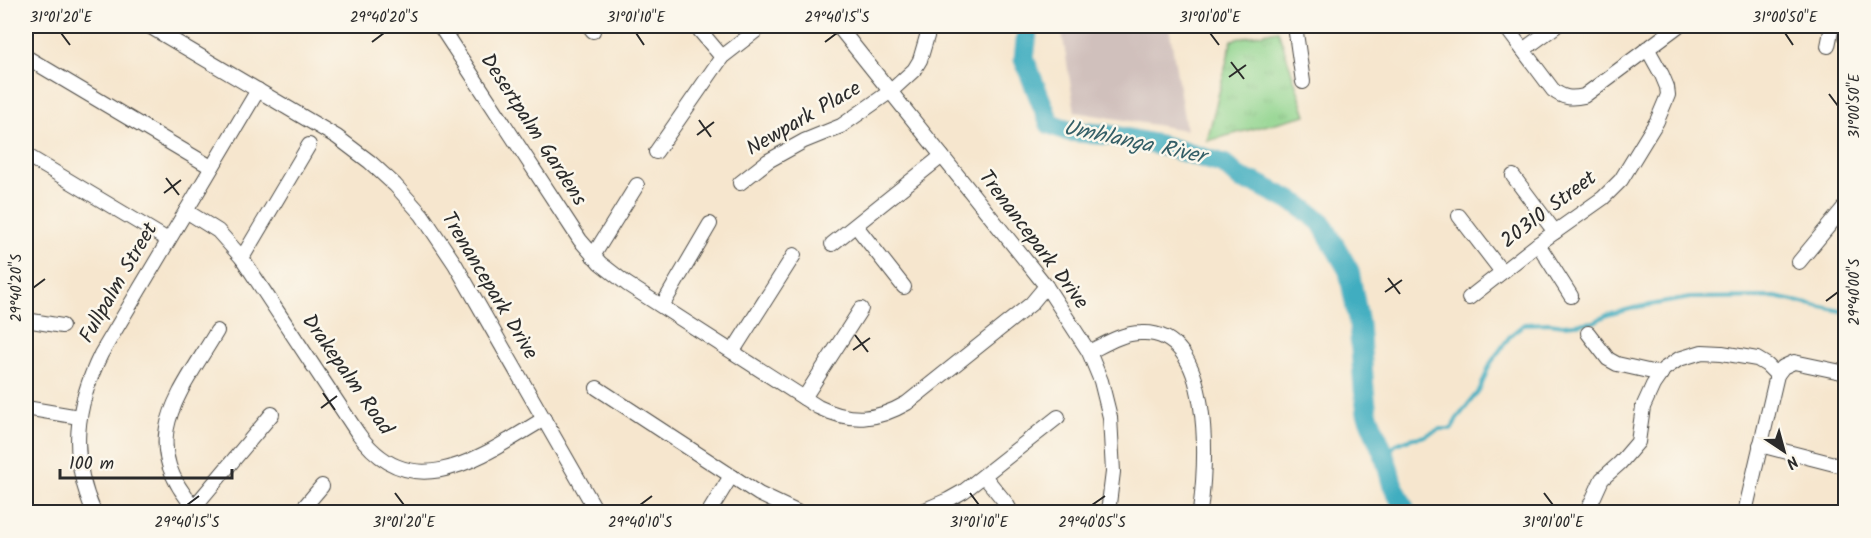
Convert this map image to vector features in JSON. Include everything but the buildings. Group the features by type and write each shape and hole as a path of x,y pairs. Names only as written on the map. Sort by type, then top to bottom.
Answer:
{"street":[{"name":"Trenancepark Drive","path":"149,26 322,128 356,151 395,185 422,215 455,264 597,513"},
{"path":"171,38 178,26"},
{"name":"Desertpalm Gardens","path":"440,26 580,240 593,256 627,284 818,407 844,417 872,417 895,410 918,395 1031,304 1046,286"},
{"path":"696,26 722,57"},
{"path":"656,152 722,57 762,26"},
{"name":"Trenancepark Drive","path":"838,26 1046,286 1089,352 1101,381 1110,417 1113,472 1108,513"},
{"name":"Newpark Place","path":"740,183 768,161 804,141 841,126 891,91 914,70 920,60 930,26"},
{"path":"1295,26 1303,82"},
{"path":"1505,26 1553,90 1559,95 1574,99 1584,96 1678,26"},
{"path":"1523,50 1556,26"},
{"path":"1828,46 1832,26"},
{"name":"20310 Street","path":"1469,298 1538,244 1603,198 1622,180 1657,121 1668,94 1667,87 1647,48"},
{"path":"26,57 211,167"},
{"name":"Fullpalm Street","path":"94,513 87,499 77,449 79,417 87,385 101,354 258,90"},
{"path":"242,258 309,145"},
{"path":"26,155 168,240"},
{"path":"832,244 942,156"},
{"path":"1513,176 1555,232"},
{"path":"593,256 637,185"},
{"path":"1799,262 1845,205"},
{"name":"Drakepalm Road","path":"186,211 218,231 242,258 365,443 378,455 413,471 445,470 473,460 544,420"},
{"path":"1459,216 1502,272"},
{"path":"662,306 710,224"},
{"path":"856,226 904,287"},
{"path":"1538,244 1571,296"},
{"path":"733,351 794,255"},
{"path":"804,398 861,309"},
{"path":"26,320 62,326"},
{"path":"217,331 171,410 166,431 165,452 170,471 192,510 272,414"},
{"path":"1089,352 1121,337 1143,332 1161,336 1184,353 1194,375 1202,422 1204,462 1200,513"},
{"path":"1588,333 1608,359 1617,364 1661,374"},
{"path":"1587,513 1602,479 1638,442 1643,407 1653,385 1664,369 1679,359 1702,352 1722,353 1757,359 1777,375"},
{"path":"1745,513 1777,375 1783,366 1794,362 1845,373"},
{"path":"597,388 759,494 797,513"},
{"path":"26,408 79,417"},
{"path":"924,512 957,495 984,476 1058,417"},
{"path":"1761,445 1845,467"},
{"path":"709,513 731,476"},
{"path":"984,476 1006,503 1011,513"},
{"path":"300,513 322,486"}],"shaded area":[{"path":"1061,26 1169,26 1186,130 1075,112"}],"green space":[{"path":"1278,30 1306,115 1207,141 1232,40"}],"waterway":[{"name":"Umhlanga River","path":"1029,26 1024,59 1050,124 1068,131 1109,135 1164,146 1224,164 1242,180 1256,183 1299,205 1321,222 1349,271 1359,324 1367,413 1385,457 1392,483 1406,512"},
{"path":"1385,457 1396,444 1440,429 1452,429 1456,420 1480,389 1490,364 1510,336 1524,324 1564,325 1594,322 1607,315 1638,307 1690,298 1775,297 1846,312"}]}
